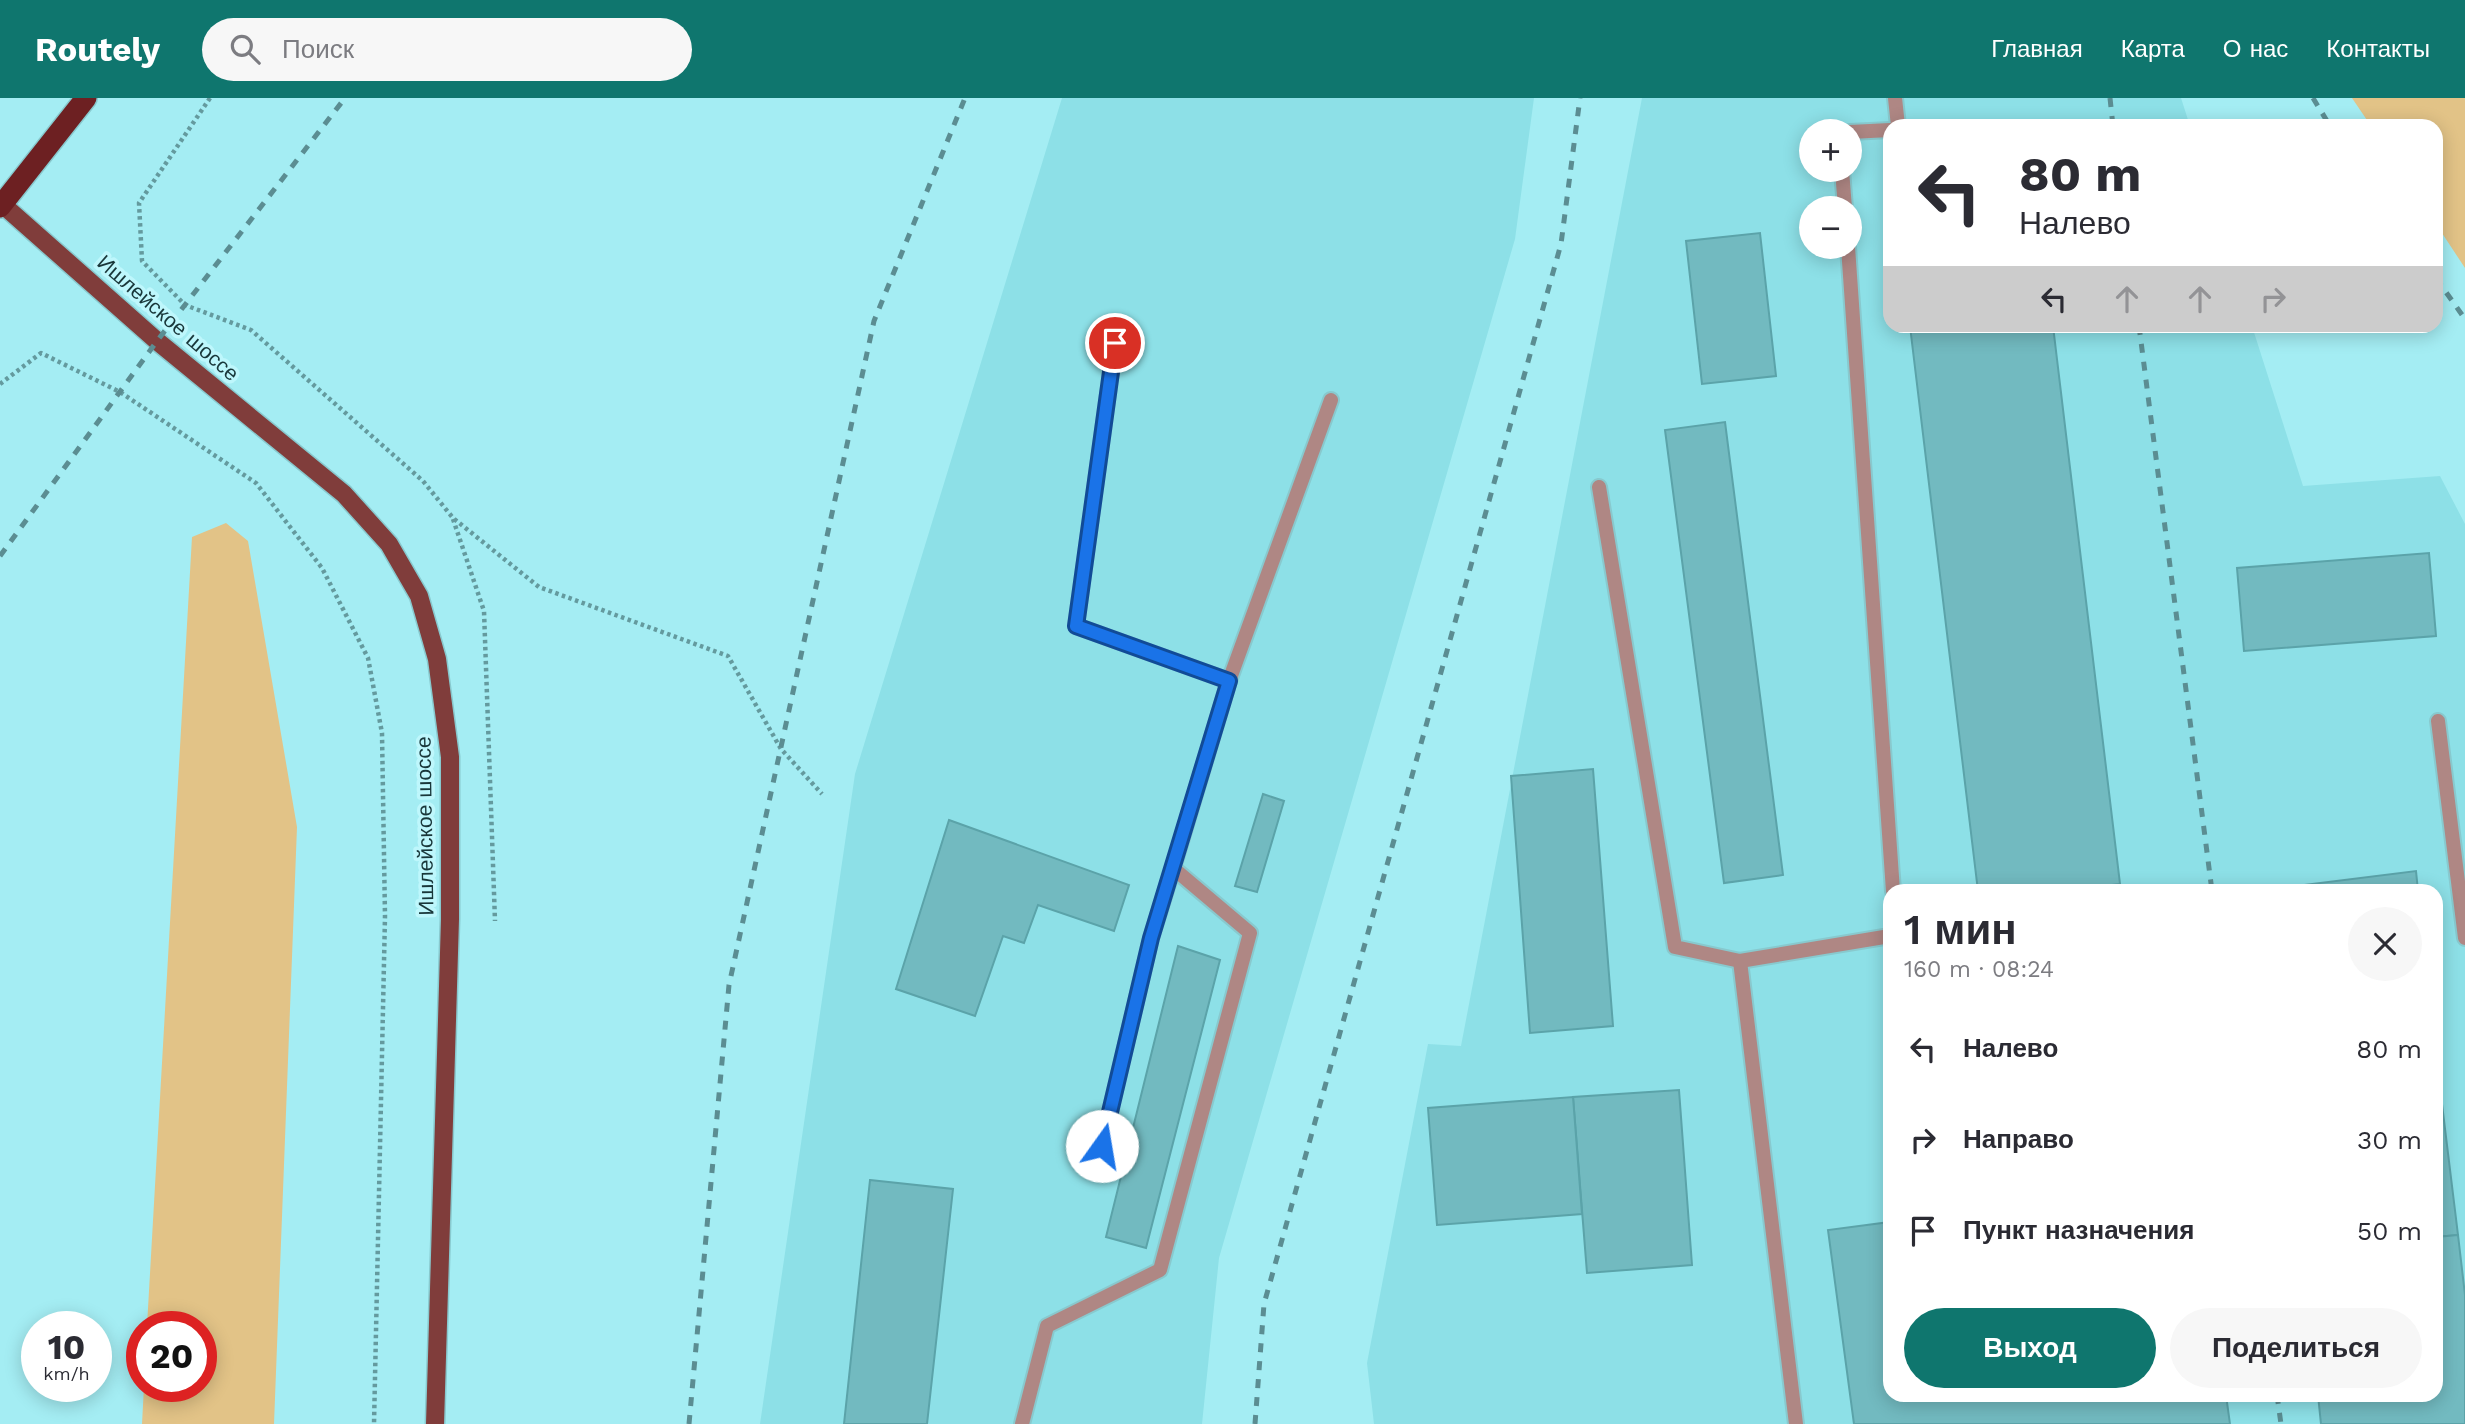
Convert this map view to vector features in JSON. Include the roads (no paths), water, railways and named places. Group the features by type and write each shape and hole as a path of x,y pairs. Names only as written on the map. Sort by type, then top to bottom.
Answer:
{"highway":[{"path":"1,205 86,98"}],"main road":[{"name":"Ишлейское шоссе","path":"1,205 158,341 344,494 389,544 419,596 437,659 450,757 450,919 435,1424"}],"lane":[{"path":"1895,98 1897,119"},
{"path":"1862,131 1883,130"},
{"path":"1849,259 1893,884"},
{"path":"1115,343 1076,626 1229,681"},
{"path":"1102,1146 1151,938 1229,681 1331,400"},
{"path":"1599,487 1675,947 1740,961 1883,937"},
{"path":"2438,721 2465,938"},
{"path":"1022,1424 1047,1326 1160,1270 1250,933 1172,868"},
{"path":"1740,961 1796,1424"}],"railway":[{"path":"0,556 157,341 345,98"},
{"path":"689,1424 729,985 874,321 965,98"},
{"path":"1255,1424 1264,1304 1561,244 1580,98"},
{"path":"2110,98 2112,119"},
{"path":"2313,98 2326,119"},
{"path":"2443,288 2465,319"},
{"path":"2140,333 2211,884"},
{"path":"2278,1402 2281,1424"}]}
